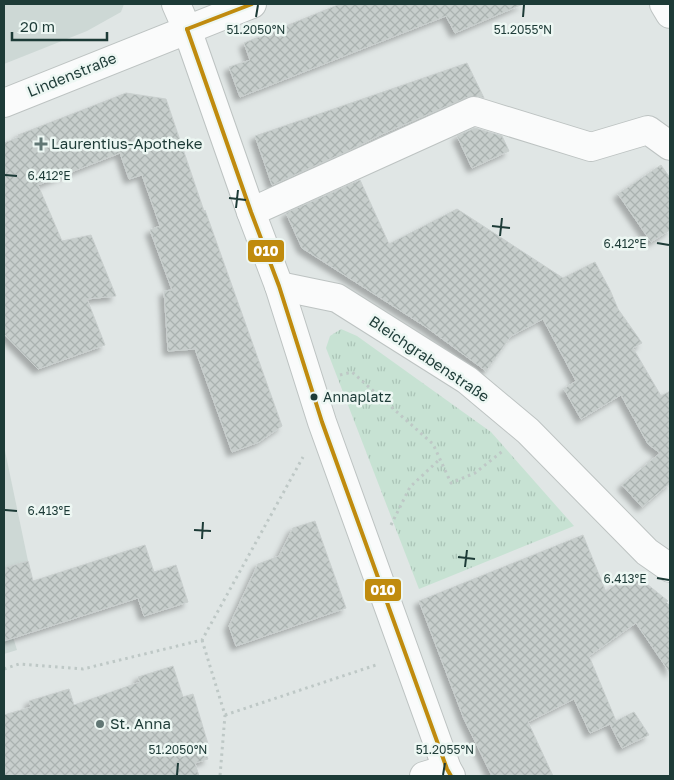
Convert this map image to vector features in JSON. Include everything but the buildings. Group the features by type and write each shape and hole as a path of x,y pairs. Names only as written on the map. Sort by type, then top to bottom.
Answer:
{"street":[{"path":"176,4 188,29 251,212 279,286 322,422 406,655 441,774"},
{"name":"Lindenstraße","path":"4,103 252,4"},
{"path":"664,4 670,14"},
{"path":"251,212 474,111 590,147 648,130 670,146"},
{"name":"Bleichgrabenstraße","path":"279,286 337,298 467,380 528,431 647,552 670,568"}],"path":[{"path":"310,382 352,372 433,444 451,483 475,473 528,431"},
{"path":"220,776 225,715 202,640 322,422"},
{"path":"371,558 410,487 440,459"},
{"path":"4,669 19,664 83,669 202,640"},
{"path":"225,715 406,655"}],"shaded area":[{"path":"4,4 124,4 121,12 87,31 4,64"},
{"path":"4,446 33,581 6,614 17,650 4,654"}],"green space":[{"name":"Annaplatz","path":"341,329 357,336 491,432 574,526 419,589 326,348 330,336"}],"transit line":[{"name":"010","path":"187,29 252,4"},
{"name":"010","path":"187,29 279,286 322,422 451,776"}],"place":[{"name":"Laurentius-Apotheke","path":"41,144"},
{"name":"Annaplatz","path":"314,397"},
{"name":"St. Anna","path":"100,724"}]}
